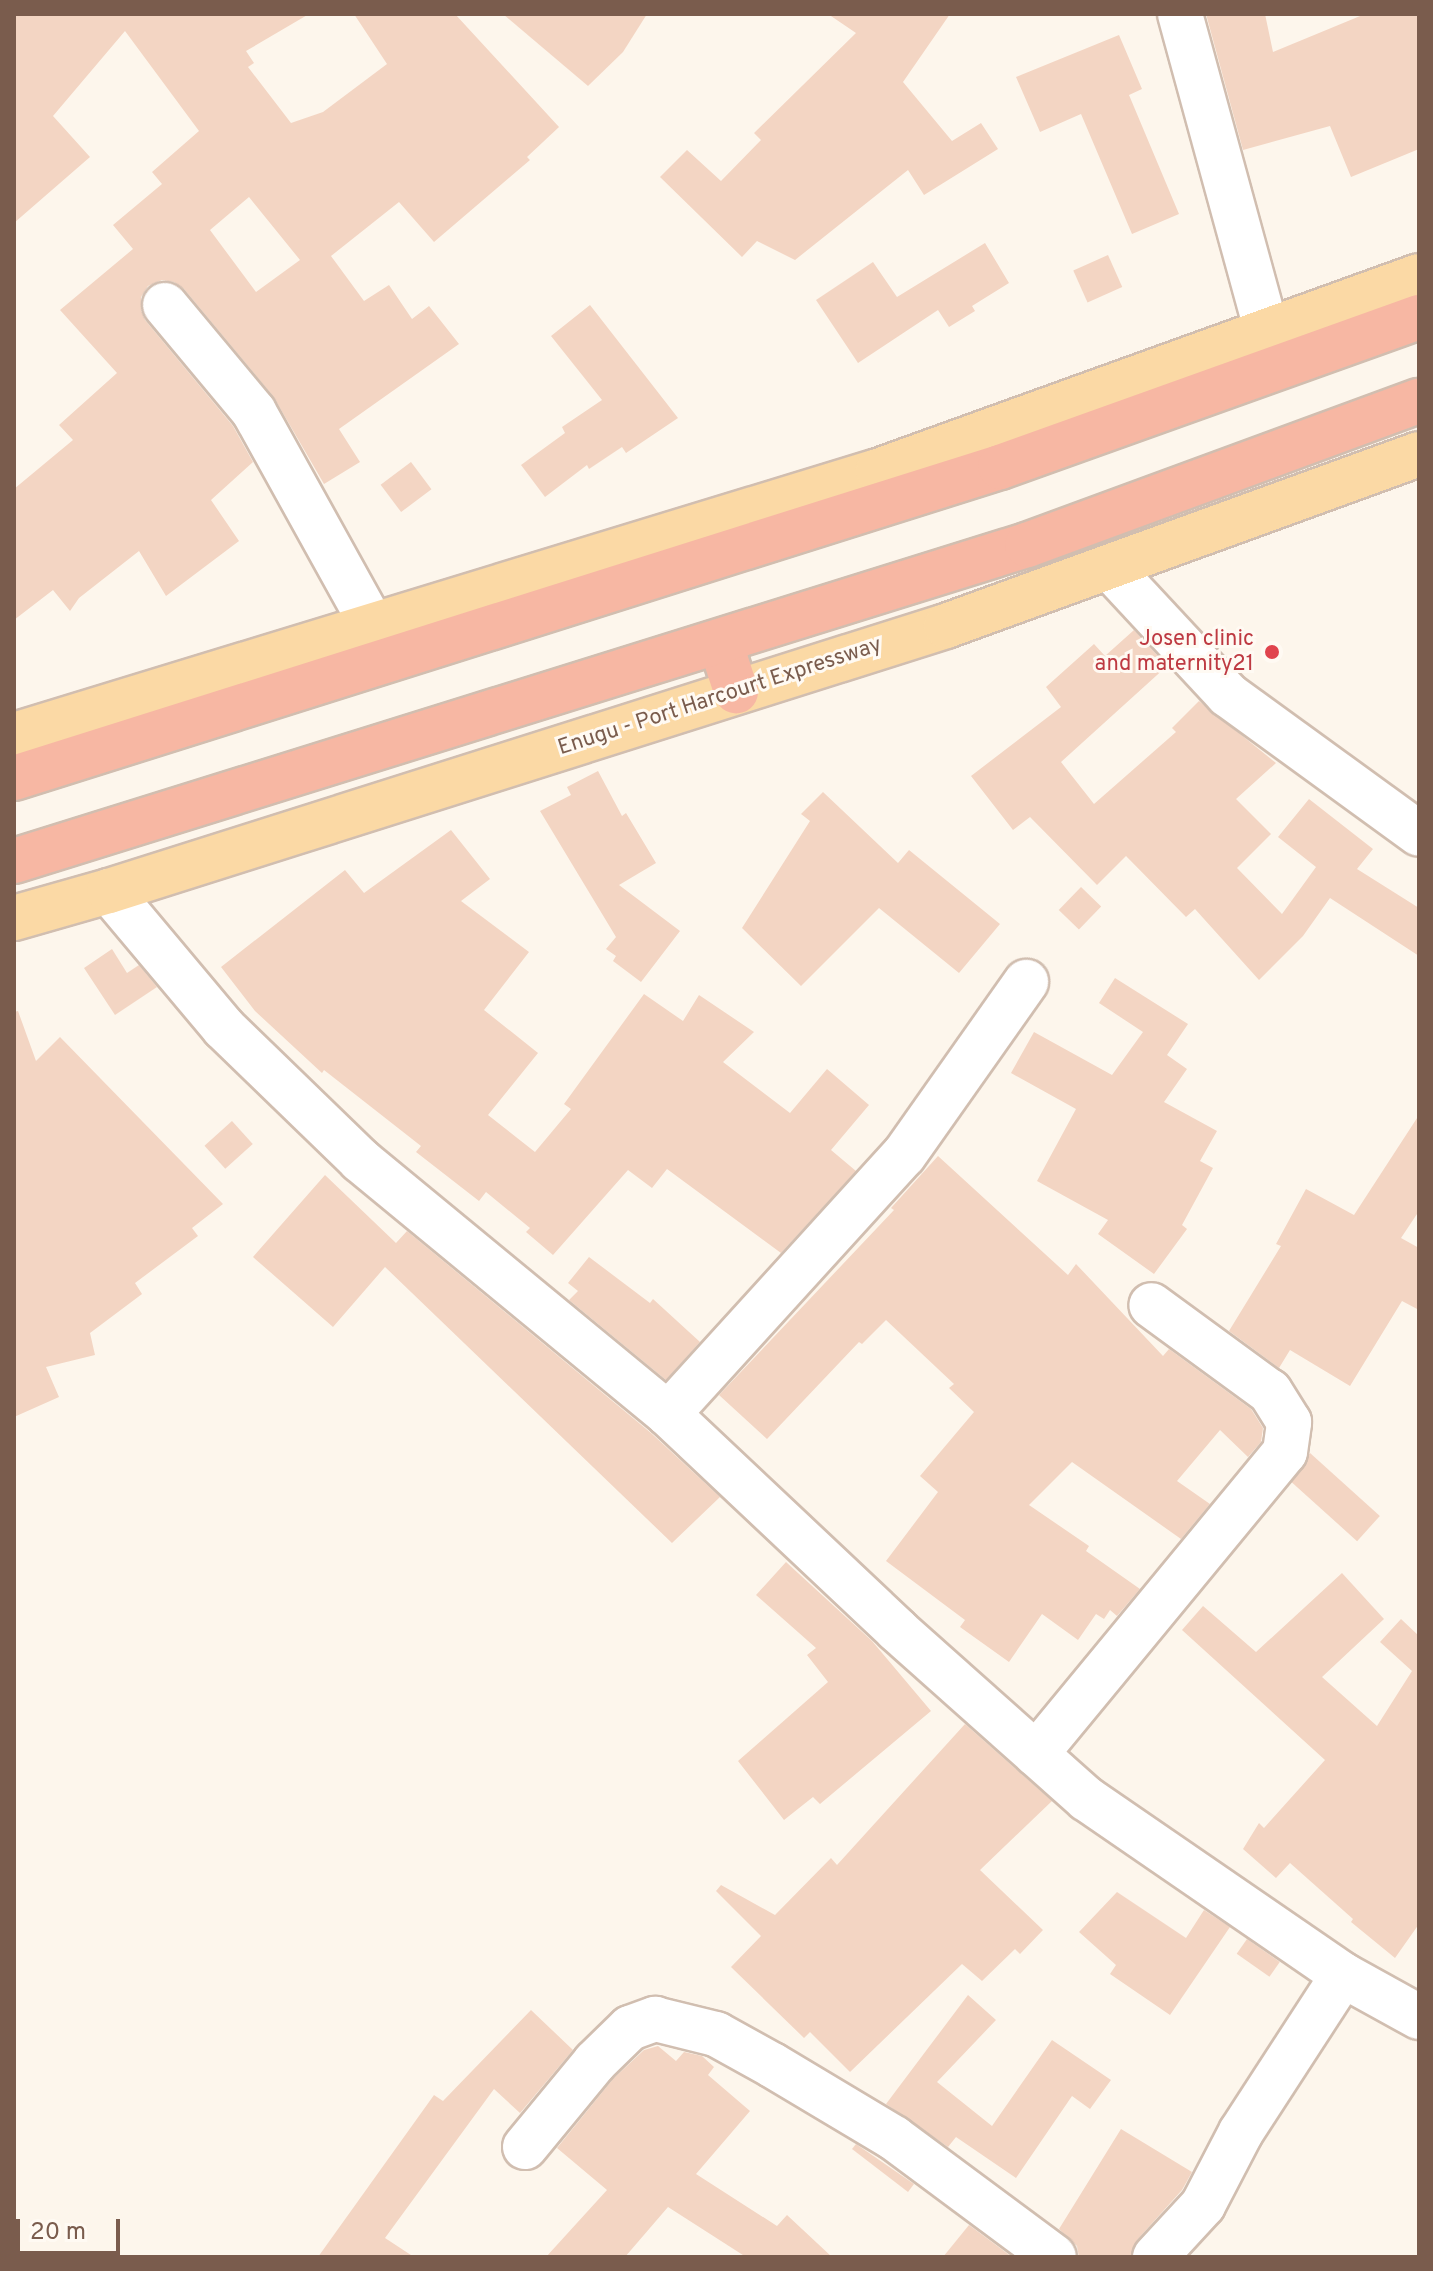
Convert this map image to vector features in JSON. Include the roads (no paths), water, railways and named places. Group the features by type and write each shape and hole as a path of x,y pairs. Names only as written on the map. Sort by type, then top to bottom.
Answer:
{"highway":[{"path":"14,778 1000,467 1419,317"},
{"path":"14,861 1027,545 1419,401"},
{"path":"720,642 736,691"}],"main road":[{"path":"14,735 371,623 485,592 878,471 1419,276"},
{"name":"Enugu - Port Harcourt Expressway","path":"14,918 109,891 946,626 1419,454"}],"street":[{"path":"1180,14 1267,333"},
{"path":"165,305 254,412 371,623"},
{"path":"1110,568 1228,695 1419,834"},
{"path":"109,891 224,1028 360,1160 668,1414 897,1630 1087,1799 1343,1975 1419,2017"},
{"path":"668,1414 904,1155 1026,982"},
{"path":"1036,1754 1285,1452 1289,1422 1270,1392 1151,1305"},
{"path":"1155,2257 1203,2205 1241,2132 1343,1975"},
{"path":"525,2147 595,2062 630,2028 655,2019 716,2034 894,2138 1054,2257"}],"place":[{"name":"Josen clinic and maternity21","path":"1272,652"}]}
